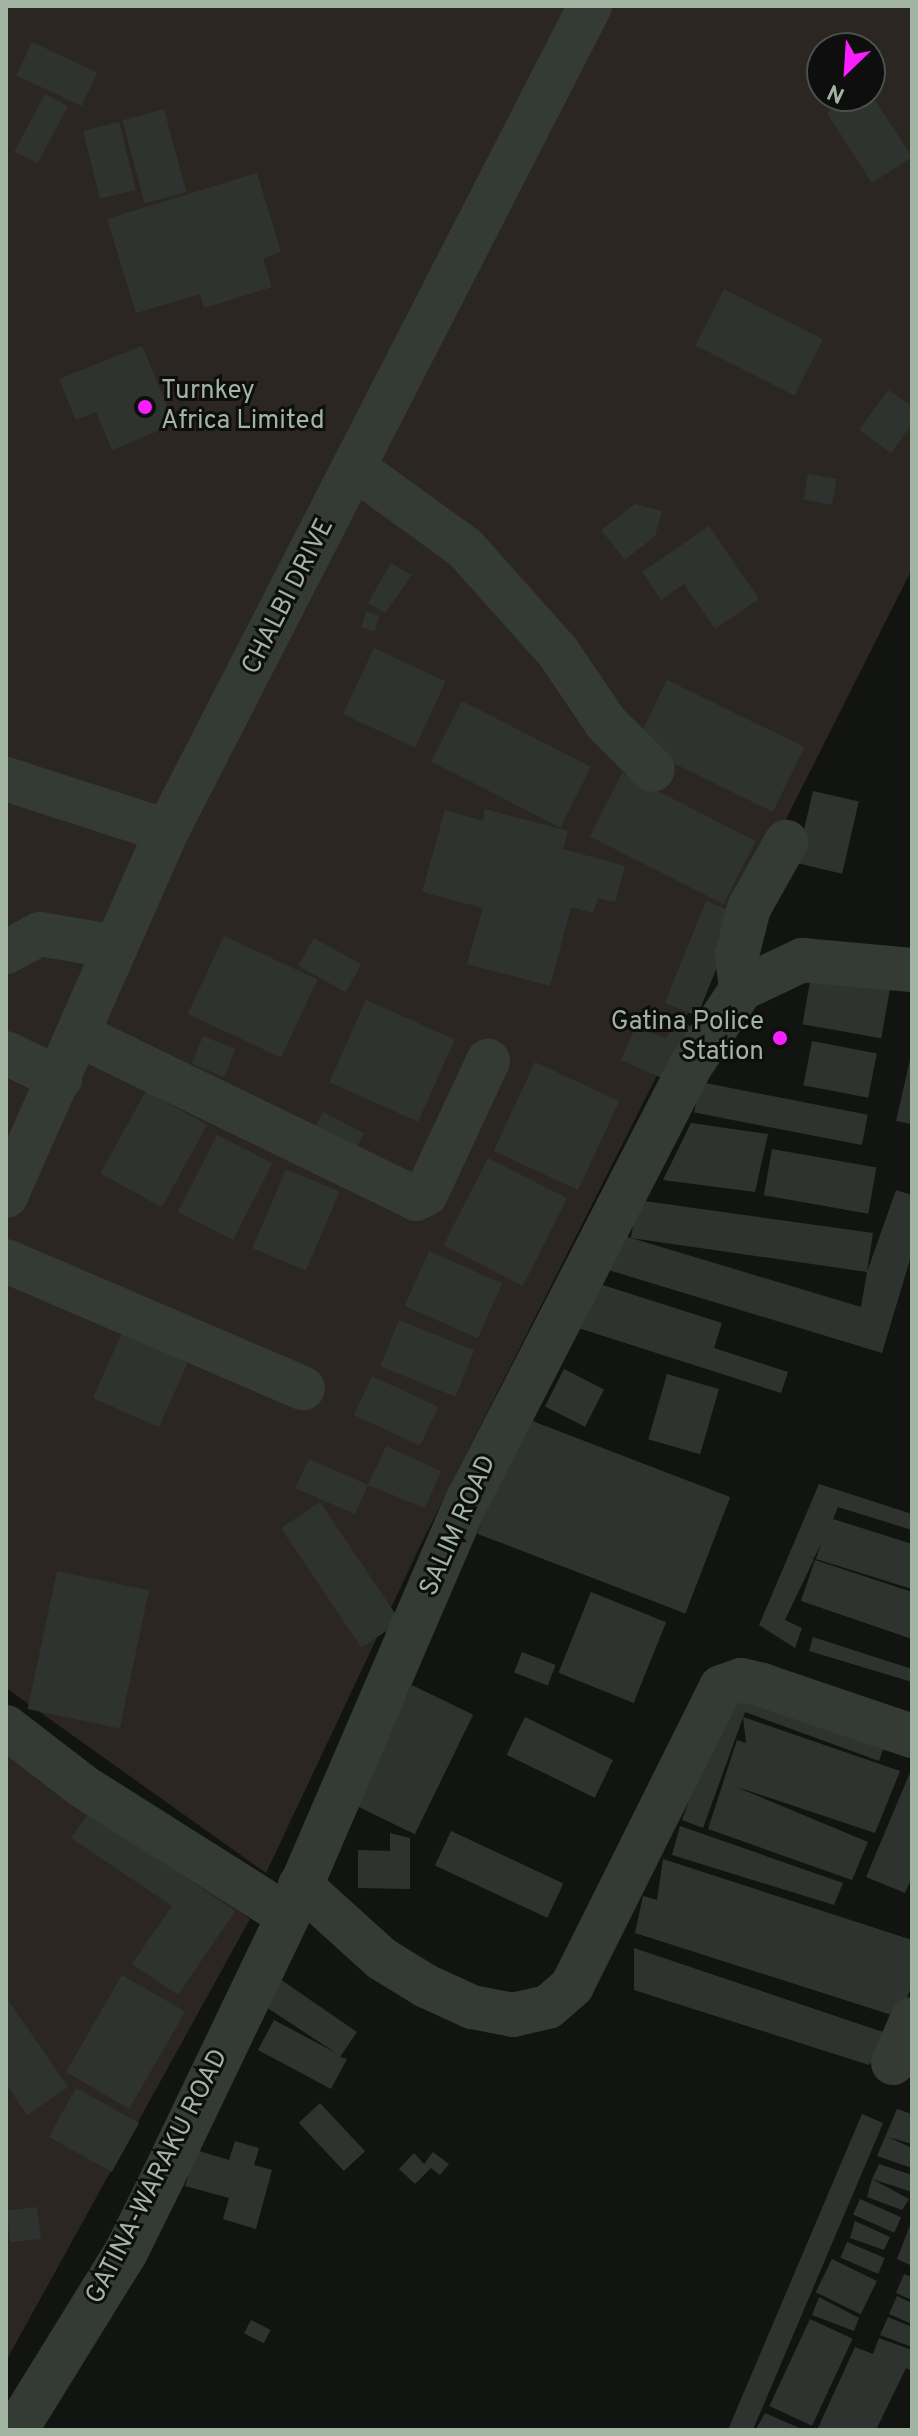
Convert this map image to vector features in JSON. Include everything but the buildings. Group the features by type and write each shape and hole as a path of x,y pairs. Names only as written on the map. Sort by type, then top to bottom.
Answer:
{"street":[{"name":"CHALBI DRIVE","path":"6,1196 167,831 356,469 590,6"},
{"path":"356,469 465,548 558,652 606,723 653,770"},
{"path":"6,779 167,831"},
{"path":"786,842 749,908 737,955 741,989 802,960 912,970"},
{"path":"6,952 40,934 116,947"},
{"name":"SALIM ROAD","path":"294,1901 468,1499 692,1064 741,989"},
{"path":"79,1035 416,1199 426,1194 488,1061"},
{"path":"6,1053 60,1079"},
{"path":"6,1261 303,1388"},
{"path":"6,1727 84,1787 294,1901 426,1986 472,2007 513,2015 548,2007 572,1986 721,1687 741,1680 762,1685 912,1736"},
{"name":"GATINA-WARAKU ROAD","path":"16,2430 126,2252 294,1901"},
{"path":"893,2063 912,2019"}],"shaded area":[{"path":"6,6 912,6 912,569 421,1544 266,1873 6,1688"},
{"path":"6,1745 250,1919 6,2361"}],"place":[{"name":"Turnkey Africa Limited","path":"145,407"},
{"name":"Gatina Police Station","path":"780,1038"}]}
